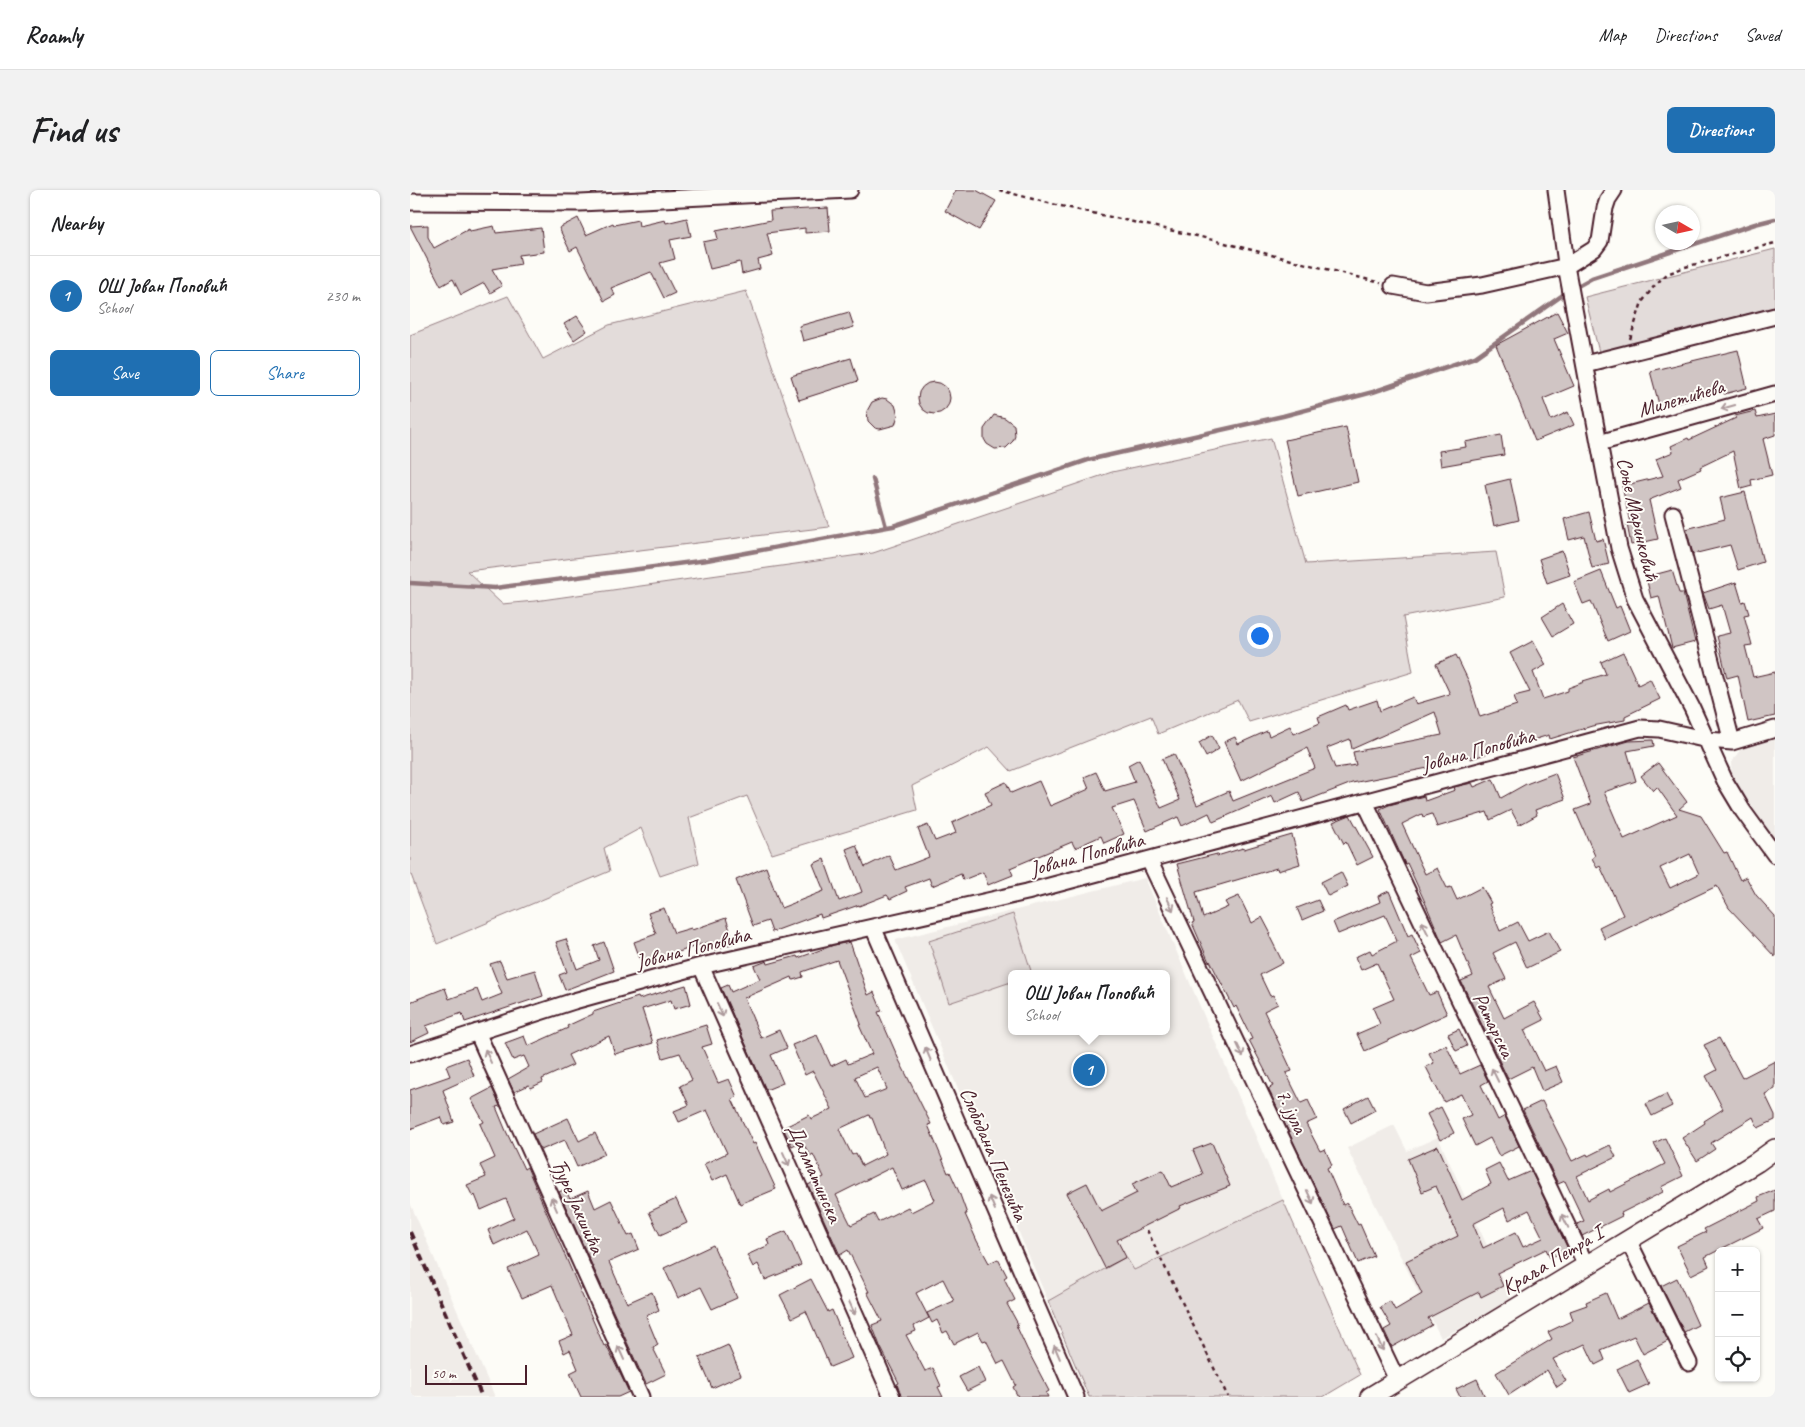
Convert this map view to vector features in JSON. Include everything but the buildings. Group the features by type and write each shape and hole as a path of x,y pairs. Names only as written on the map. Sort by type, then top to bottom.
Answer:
{"main road":[{"name":"Краља Петра I","path":"1370,1397 1757,1162 1775,1149"},
{"name":"Краља Петра I","path":"1757,1162 1775,1154"}],"street":[{"path":"410,202 580,203 850,190"},
{"name":"Соње Маринковић","path":"1556,190 1567,268 1619,548 1635,599 1708,740 1725,781 1743,811 1775,855"},
{"path":"1393,286 1426,292 1482,285 1567,268 1594,249 1600,241 1608,199 1614,190"},
{"path":"1584,364 1775,316"},
{"name":"Милетићева","path":"1599,443 1775,394"},
{"path":"1674,514 1732,742"},
{"path":"1678,734 1686,724 1692,708"},
{"name":"Јована Поповића","path":"410,1054 574,1001 701,966 1027,892 1640,728 1659,729 1708,740 1732,742 1775,729"},
{"name":"Ратарска","path":"1365,802 1586,1265"},
{"name":"7. јула","path":"1149,860 1397,1380"},
{"name":"Слободана Пенезића","path":"873,927 1076,1397"},
{"name":"Далматинска","path":"701,966 892,1397"},
{"name":"Ђуре Јакшића","path":"477,1032 641,1397"},
{"path":"1628,1240 1689,1363"}],"path":[{"path":"999,190 1052,204 1201,237 1393,286"},
{"path":"1627,353 1642,302 1655,285 1667,274 1685,266 1775,243"},
{"path":"1147,1230 1228,1397"}],"shaded area":[{"path":"1775,249 1775,307 1599,352 1585,297"},
{"path":"746,291 829,527 467,571 502,604 535,601 873,553 1112,472 1271,438 1306,564 1496,552 1505,597 1403,617 1413,672 1249,722 1238,700 1158,734 1151,716 1011,771 989,747 912,786 917,810 772,854 747,796 689,818 699,863 660,876 641,828 604,848 610,871 437,944 410,872 410,335 508,296 543,359 609,325"},
{"path":"1775,737 1775,846 1732,781 1731,763 1742,747"},
{"path":"1145,878 1283,1200 1134,1270 1126,1257 1048,1301 895,940"},
{"path":"1013,914 1031,970 1008,970 1008,983 949,1003 929,941"},
{"path":"1394,1125 1407,1151 1438,1137 1512,1301 1441,1338 1347,1148"},
{"path":"1283,1200 1360,1375 1323,1397 1089,1397 1048,1301 1126,1257 1134,1270"},
{"path":"410,1203 495,1397 410,1397"}],"waterway":[{"path":"1574,288 1592,278 1775,219"},
{"path":"410,583 495,588 707,560 893,526 1088,460 1283,416 1373,392 1475,357 1567,292"},
{"path":"873,479 886,527"}],"railway":[{"path":"410,1232 482,1397"}],"place":[{"name":"ОШ Јован Поповић","path":"1089,1070"}]}
